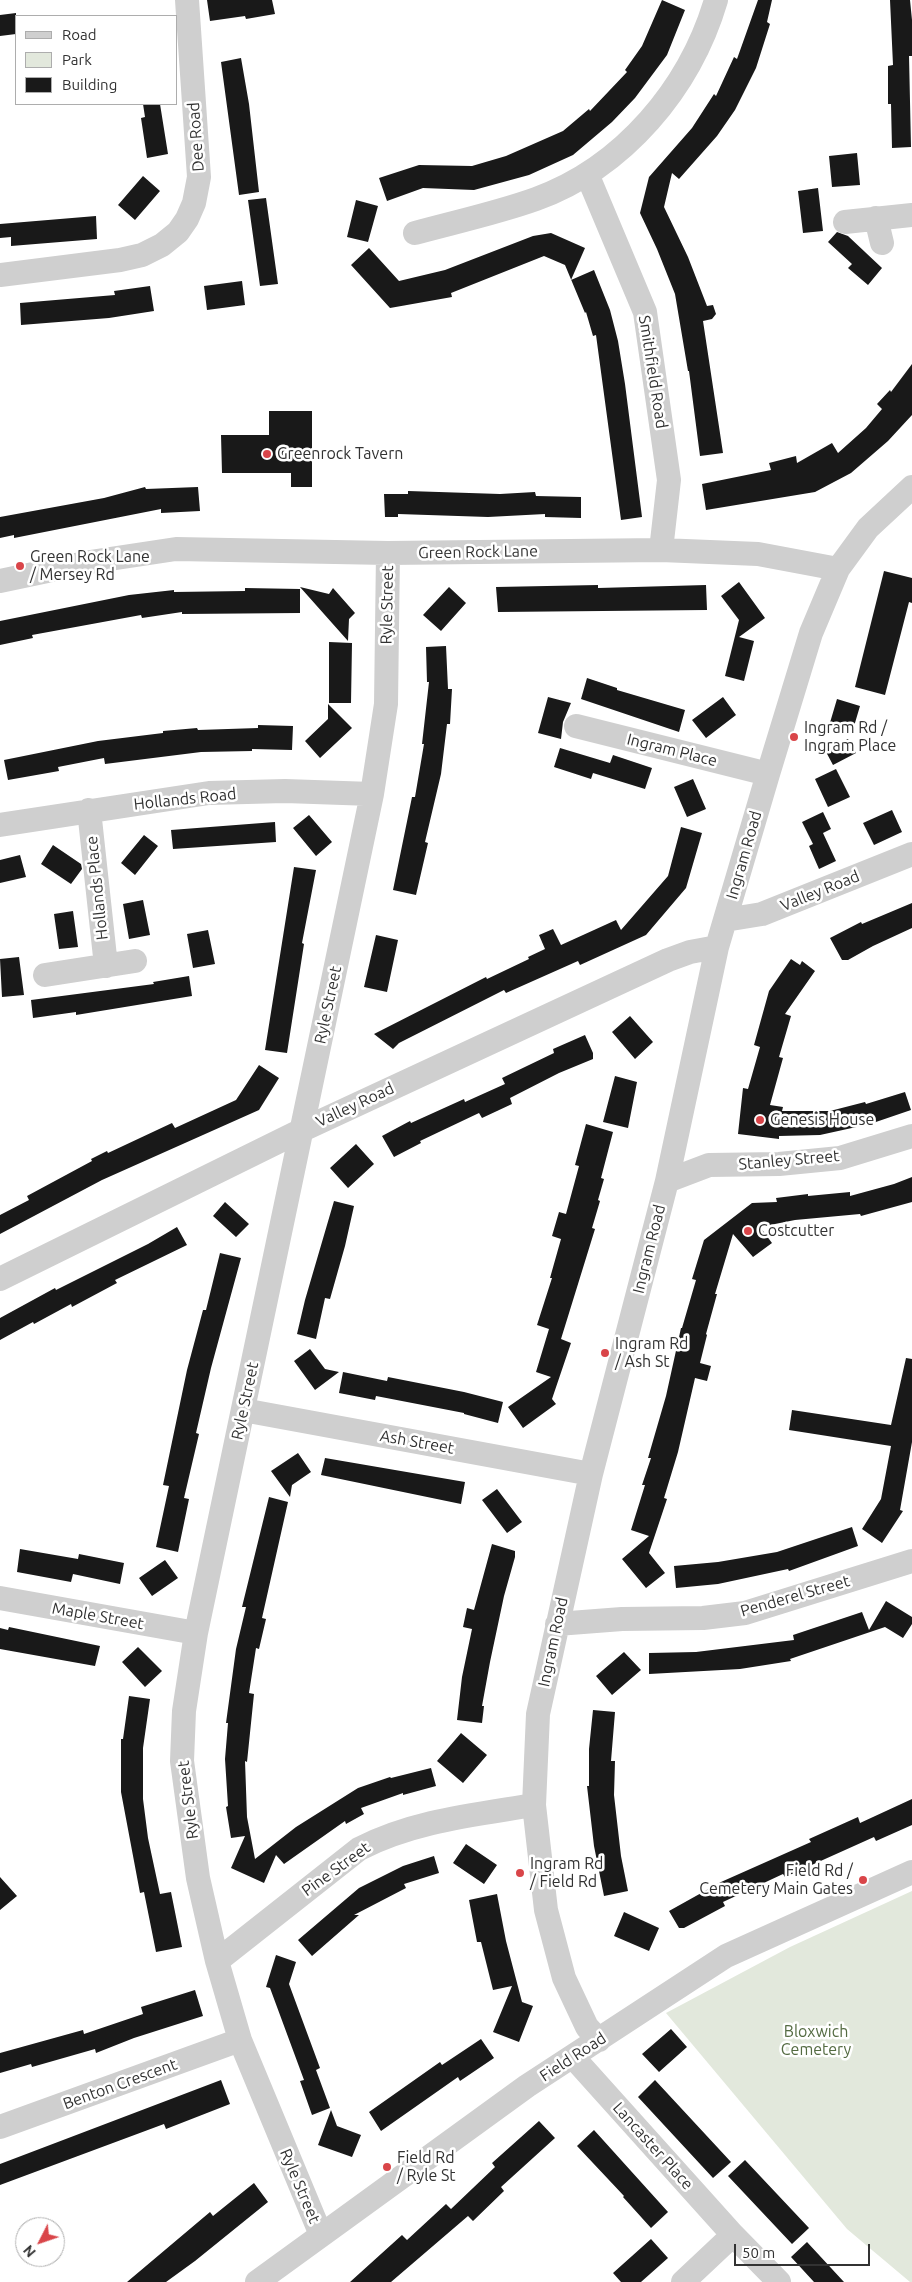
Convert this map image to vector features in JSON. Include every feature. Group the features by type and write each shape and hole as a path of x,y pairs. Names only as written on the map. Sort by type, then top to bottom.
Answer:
{"street":[{"name":"Dee Road","path":"0,274 120,260 142,255 162,245 178,232 187,219 194,203 199,177 187,0"},
{"path":"415,234 536,199 587,174 613,157 635,136 684,76 703,39 716,0"},
{"name":"Smithfield Road","path":"587,174 645,312 669,480 661,550"},
{"path":"845,222 912,215"},
{"path":"876,218 882,243"},
{"name":"Ingram Road","path":"599,2040 588,2028 564,1978 546,1910 534,1805 538,1714 591,1474 667,1181 717,947 768,774 811,633 838,569 868,528 907,498"},
{"name":"Green Rock Lane","path":"0,581 90,562 176,549 388,553 661,550 758,554 838,569"},
{"name":"Ryle Street","path":"321,2235 240,2040 217,1961 198,1878 182,1761 184,1711 196,1633 372,794 386,704 388,553"},
{"name":"Ingram Place","path":"576,726 768,774"},
{"name":"Hollands Road","path":"0,825 209,793 285,791 372,794"},
{"name":"Hollands Place","path":"89,810 106,966"},
{"name":"Valley Road","path":"725,920 741,919 762,914 912,854"},
{"name":"Valley Road","path":"0,1279 302,1130 668,960 690,952 717,947"},
{"path":"45,975 135,961"},
{"name":"Stanley Street","path":"667,1181 709,1165 779,1164 840,1158 912,1136"},
{"name":"Ash Street","path":"243,1410 591,1474"},
{"name":"Penderel Street","path":"557,1624 704,1618 745,1613 912,1561"},
{"name":"Maple Street","path":"0,1598 196,1633"},
{"name":"Pine Street","path":"217,1961 352,1854 386,1835 450,1818 534,1805"},
{"name":"Field Road","path":"257,2282 527,2086 726,1956 912,1872"},
{"name":"Benton Crescent","path":"0,2126 240,2040"},
{"name":"Lancaster Place","path":"573,2057 733,2235 779,2282"},
{"path":"683,2282 733,2235"}],"green space":[{"name":"Bloxwich Cemetery","path":"912,1891 912,2282 910,2282 847,2229 666,2013 790,1947"}],"building":[{"path":"207,0 272,0 275,14 246,19 245,16 210,21"},
{"path":"662,0 685,10 667,55 635,98 612,122 573,155 529,175 474,190 423,188 387,201 379,178 419,165 472,166 506,156 563,131 589,109 590,111 627,72 625,70 642,46"},
{"path":"758,0 772,0 767,22 770,24 756,68 735,110 717,136 679,179 672,173 664,207 688,257 707,306 713,305 716,314 712,319 703,321 723,453 700,456 689,371 675,294 640,213 649,177 692,128 714,94 716,96 734,57 737,59"},
{"path":"890,0 910,0 912,20 912,56 909,56 911,147 892,148 891,104 888,104 888,66 893,65"},
{"path":"16,13 15,34 0,36 0,15"},
{"path":"241,58 249,104 259,192 239,195 221,62"},
{"path":"143,105 160,105 168,154 147,158 141,118 145,117"},
{"path":"857,153 860,185 832,187 829,156"},
{"path":"143,176 160,191 135,220 118,205"},
{"path":"818,188 823,231 803,233 798,191"},
{"path":"266,198 278,284 260,286 248,200"},
{"path":"356,200 378,206 368,242 347,237"},
{"path":"96,216 97,239 11,246 11,237 0,238 0,224"},
{"path":"837,232 848,236 882,268 868,285 848,268 852,264 828,242"},
{"path":"551,233 585,248 571,280 565,265 544,256 451,293 452,297 390,308 351,265 369,248 399,281 445,270 533,236"},
{"path":"594,270 610,310 618,341 625,384 642,517 621,520 596,335 593,336 586,312 571,280"},
{"path":"242,281 245,305 207,310 204,286"},
{"path":"150,286 154,311 109,318 21,325 20,303 115,295 114,291"},
{"path":"912,364 912,415 888,441 851,473 815,492 706,510 702,484 771,470 769,463 796,456 797,463 832,443 838,453 866,428 882,409 877,404 890,390 891,392"},
{"name":"Greenrock Tavern","path":"269,411 312,411 312,487 291,487 291,473 222,473 221,435 269,435"},
{"path":"145,487 146,489 198,487 200,511 161,513 161,509 14,538 14,535 0,538 0,517 104,498"},
{"path":"408,491 500,494 535,492 536,496 581,497 581,518 545,517 545,514 488,517 398,514 398,517 385,517 384,494 408,494"},
{"path":"884,571 912,578 912,603 909,602 885,695 855,687"},
{"path":"739,582 765,618 739,637 754,641 744,681 725,676 739,620 721,596"},
{"path":"598,585 598,588 706,585 707,610 498,612 496,587"},
{"path":"300,587 329,594 333,588 355,613 349,619 348,641"},
{"path":"449,587 466,603 441,631 423,615"},
{"path":"245,588 300,589 300,613 182,614 182,612 142,618 141,615 32,635 33,638 0,645 0,621 129,595 174,590 174,592 245,591"},
{"path":"329,642 352,643 351,703 329,703"},
{"path":"446,646 448,689 452,689 450,724 447,724 441,774 425,842 428,843 416,895 393,890 412,797 415,797 424,744 422,744 429,682 427,682 426,647"},
{"path":"587,678 617,688 617,690 685,710 679,732 581,699"},
{"path":"548,697 571,703 563,722 561,739 538,733"},
{"path":"723,697 736,715 706,738 692,720"},
{"path":"837,699 860,706 852,733 829,726"},
{"path":"328,704 352,728 320,758 305,741 328,719"},
{"path":"258,725 293,726 292,750 252,749 252,751 201,752 105,764 104,758 58,767 59,771 8,780 4,760 98,741 163,733 163,731 197,728 198,730 258,728"},
{"path":"848,739 856,753 833,765 825,750"},
{"path":"560,748 610,763 613,755 652,768 645,789 593,773 591,779 554,767"},
{"path":"836,769 850,797 828,807 815,779"},
{"path":"693,779 706,809 687,817 674,787"},
{"path":"892,810 902,832 874,845 863,823"},
{"path":"823,812 831,829 823,833 836,861 819,869 809,846 813,844 802,822"},
{"path":"309,815 332,842 316,856 293,828"},
{"path":"275,822 276,842 173,849 171,830"},
{"path":"681,827 702,833 686,888 646,935 580,965 578,961 506,993 504,990 399,1043 393,1049 374,1034 486,977 487,979 529,959 528,957 545,949 539,935 553,929 561,945 616,920 621,930 668,876"},
{"path":"144,835 158,846 135,875 121,863"},
{"path":"53,845 81,864 82,869 71,884 41,864"},
{"path":"20,855 26,877 0,883 0,860"},
{"path":"294,867 316,870 302,943 304,944 287,1053 265,1050"},
{"path":"143,900 150,935 129,939 123,904"},
{"path":"912,903 912,928 848,960 842,960 830,938 861,922 862,924"},
{"path":"73,911 78,947 59,949 54,914"},
{"path":"208,930 215,964 193,968 187,934"},
{"path":"376,935 398,940 387,992 364,987"},
{"path":"19,957 24,995 2,997 0,959"},
{"path":"791,959 800,965 802,961 815,971 785,1014 791,1016 779,1057 783,1058 770,1105 783,1107 782,1111 830,1111 865,1102 866,1104 905,1092 911,1110 870,1124 820,1135 779,1136 779,1139 738,1134 743,1088 748,1089 760,1047 754,1045 769,991"},
{"path":"189,976 192,996 76,1015 76,1012 33,1018 31,1000 154,984 153,982"},
{"path":"630,1016 653,1042 635,1059 612,1032"},
{"path":"585,1035 593,1053 593,1059 559,1073 510,1098 512,1104 482,1118 479,1113 420,1141 421,1143 394,1157 382,1136 410,1121 411,1123 464,1099 465,1102 505,1084 502,1078 554,1053 553,1049"},
{"path":"259,1065 279,1078 259,1110 102,1180 0,1234 0,1215 29,1200 27,1196 107,1151 108,1153 172,1123 175,1128 236,1100"},
{"path":"615,1076 637,1082 628,1128 603,1122"},
{"path":"586,1124 613,1132 601,1178 604,1179 592,1228 595,1229 561,1339 571,1343 552,1399 556,1404 523,1428 508,1407 551,1377 536,1372 549,1329 537,1325 552,1278 550,1278 561,1239 552,1236 559,1212 566,1214 579,1166 575,1165"},
{"path":"356,1144 374,1164 348,1188 330,1168"},
{"path":"912,1177 912,1202 861,1216 860,1214 795,1220 760,1227 772,1243 753,1257 733,1234 715,1294 717,1294 700,1363 711,1366 707,1381 695,1378 678,1452 664,1498 667,1499 649,1553 665,1573 646,1588 622,1559 649,1536 631,1530 645,1485 642,1485 651,1458 648,1458 666,1396 681,1328 696,1280 692,1279 704,1240 752,1203 777,1202 776,1198 808,1194 808,1196 850,1192 850,1196"},
{"path":"334,1201 354,1206 330,1299 325,1298 316,1339 297,1334"},
{"path":"225,1202 249,1224 236,1237 213,1216"},
{"path":"177,1227 187,1245 115,1280 117,1283 72,1307 71,1304 0,1340 0,1318 55,1288 56,1290 148,1244"},
{"path":"220,1253 241,1258 211,1368 196,1433 199,1434 184,1498 189,1499 178,1552 156,1547 169,1486 163,1485 187,1370 203,1310 206,1310"},
{"path":"310,1349 325,1369 339,1372 315,1390 294,1361"},
{"path":"906,1358 912,1359 912,1442 900,1510 903,1511 882,1543 862,1529 881,1499 891,1446 789,1430 792,1410 891,1425"},
{"path":"343,1372 387,1381 388,1377 503,1402 498,1423 464,1413 376,1396 375,1400 339,1393"},
{"path":"298,1453 311,1472 292,1485 290,1497 271,1471"},
{"path":"325,1458 465,1482 461,1504 321,1475"},
{"path":"497,1489 522,1522 507,1533 482,1500"},
{"path":"269,1497 288,1502 262,1618 266,1619 259,1649 256,1648 249,1693 254,1694 247,1762 245,1761 247,1817 255,1859 296,1827 358,1788 390,1777 431,1768 436,1786 403,1795 403,1793 361,1808 364,1814 346,1824 345,1821 284,1864 276,1855 264,1883 231,1868 245,1836 231,1838 226,1807 228,1806 225,1759 228,1723 226,1723 236,1649 246,1607 242,1607"},
{"path":"852,1527 858,1546 789,1571 788,1569 718,1584 676,1588 674,1566 718,1562 777,1552"},
{"path":"492,1544 515,1551 515,1557 504,1596 490,1662 482,1706 484,1706 482,1723 457,1720 462,1677 472,1629 463,1627 467,1608 474,1610"},
{"path":"20,1549 78,1559 79,1554 124,1563 120,1584 73,1574 71,1582 17,1572"},
{"path":"165,1560 178,1578 152,1596 139,1578"},
{"path":"886,1601 912,1617 912,1624 903,1638 885,1627 790,1659 791,1661 740,1669 649,1674 649,1653 696,1652 794,1640 793,1635 862,1612 869,1630"},
{"path":"9,1627 100,1646 95,1666 0,1649 0,1628 8,1630"},
{"path":"138,1647 162,1671 145,1687 122,1662"},
{"path":"624,1652 641,1670 612,1695 596,1676"},
{"path":"129,1696 150,1699 143,1748 143,1799 148,1838 160,1894 171,1892 182,1947 156,1952 144,1892 140,1893 121,1792 121,1739 123,1739"},
{"path":"593,1710 615,1712 611,1761 615,1761 614,1795 621,1856 628,1891 604,1896 594,1846 587,1786 589,1786 589,1749"},
{"path":"461,1733 487,1755 463,1783 437,1761"},
{"path":"912,1799 912,1825 876,1841 874,1837 785,1877 783,1874 723,1902 725,1906 684,1928 679,1928 669,1911 721,1882 811,1842 809,1839 858,1817 860,1823"},
{"path":"466,1844 497,1865 484,1884 453,1863"},
{"path":"434,1856 439,1873 404,1884 406,1888 354,1915 359,1915 312,1956 298,1940 359,1888 403,1866"},
{"path":"0,1877 17,1896 0,1910"},
{"path":"497,1894 506,1941 522,2002 533,2006 519,2042 493,2032 512,1986 493,1990 481,1942 477,1942 469,1900"},
{"path":"624,1912 659,1928 649,1951 614,1936"},
{"path":"276,1955 296,1962 289,1984 320,2068 316,2070 330,2108 312,2115 300,2081 304,2080 270,1988 266,1987"},
{"path":"195,1990 203,2016 134,2038 96,2053 95,2049 32,2067 31,2064 0,2073 0,2053 83,2030 84,2034 143,2014 141,2007"},
{"path":"671,2029 687,2047 659,2072 642,2054"},
{"path":"481,2039 494,2058 460,2081 458,2077 381,2131 369,2112 440,2062 442,2065"},
{"path":"221,2080 230,2104 166,2129 164,2124 0,2185 0,2164"},
{"path":"655,2080 731,2162 713,2178 638,2097"},
{"path":"331,2110 337,2126 361,2135 352,2157 318,2145"},
{"path":"539,2121 555,2138 501,2187 504,2191 473,2221 468,2216 391,2282 350,2282 402,2235 407,2240 446,2204 451,2209 495,2167 492,2163"},
{"path":"594,2130 668,2212 651,2228 577,2146"},
{"path":"745,2160 809,2228 792,2244 728,2176"},
{"path":"254,2183 268,2202 195,2261 166,2282 127,2282 210,2212 213,2216"},
{"path":"651,2239 668,2258 641,2282 621,2282 613,2273"},
{"path":"807,2242 844,2282 814,2282 791,2257"}],"place":[{"name":"Greenrock Tavern","path":"267,454"},
{"name":"Green Rock Lane / Mersey Rd","path":"20,566"},
{"name":"Ingram Rd / Ingram Place","path":"794,737"},
{"name":"Genesis House","path":"760,1120"},
{"name":"Costcutter","path":"748,1231"},
{"name":"Ingram Rd / Ash St","path":"605,1353"},
{"name":"Ingram Rd / Field Rd","path":"520,1873"},
{"name":"Field Rd / Cemetery Main Gates","path":"863,1880"},
{"name":"Field Rd / Ryle St","path":"387,2167"}]}
